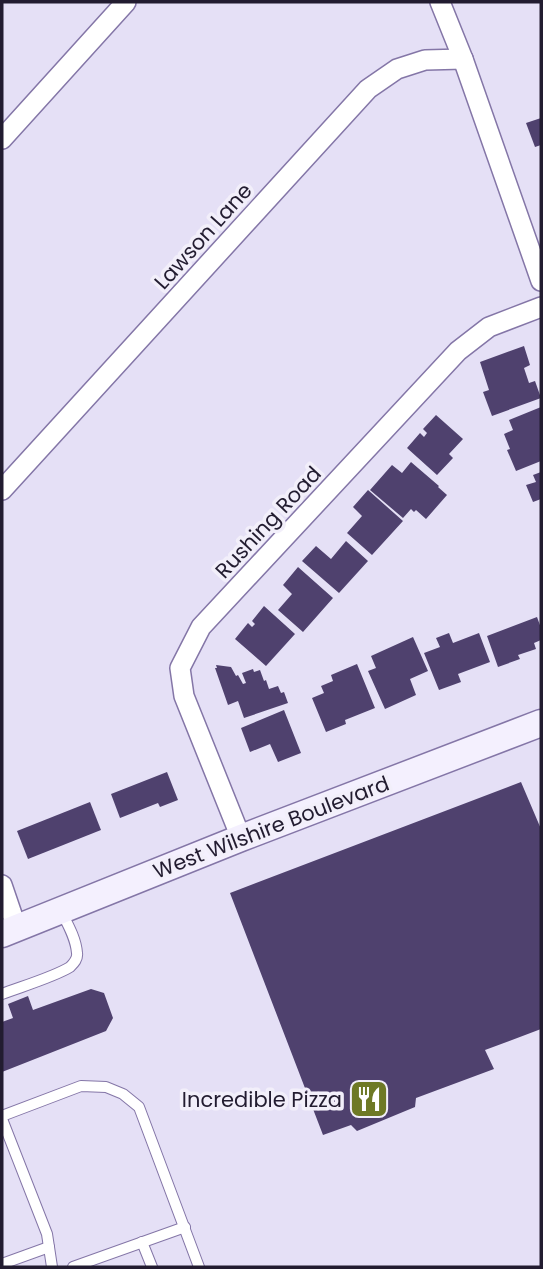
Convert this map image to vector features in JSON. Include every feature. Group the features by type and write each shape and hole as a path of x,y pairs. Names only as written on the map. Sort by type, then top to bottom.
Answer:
{"street":[{"path":"2,139 126,2"},
{"path":"440,2 463,59 541,281"},
{"name":"Lawson Lane","path":"2,490 368,89 397,69 425,60 463,59"},
{"name":"Rushing Road","path":"241,838 184,696 180,668 201,627 458,351 489,327 541,307"},
{"name":"West Wilshire Boulevard","path":"9,931 241,838 541,723"},
{"path":"2,885 9,931"}],"lane":[{"path":"2,994 60,972 77,960 74,938 61,911"},
{"path":"52,1267 47,1234 2,1117 80,1086 106,1087 123,1094 139,1107 199,1267"},
{"path":"72,1267 185,1227"},
{"path":"142,1242 152,1267"},
{"path":"2,1265 49,1247"}],"building":[{"path":"541,118 541,145 535,147 526,123"},
{"path":"524,346 530,365 524,368 529,383 535,381 541,398 492,416 483,392 489,390 480,362"},
{"path":"541,407 541,461 516,471 504,434 513,430 509,420"},
{"path":"436,415 463,439 449,454 453,458 437,475 407,448 420,433 424,437 427,433 423,429"},
{"path":"411,462 447,495 426,519 411,509 403,518 370,490 392,465 402,473"},
{"path":"541,472 541,499 533,502 526,485 536,482 533,475"},
{"path":"368,490 403,521 372,555 347,533 362,516 353,507"},
{"path":"346,541 368,561 339,593 302,561 316,546 331,559"},
{"path":"298,567 333,598 303,632 278,610 292,594 283,585"},
{"path":"264,606 295,634 266,666 235,639 248,623 252,627 255,624 252,621"},
{"path":"537,617 541,640 534,643 536,649 518,655 520,659 498,667 487,636"},
{"path":"449,633 453,643 479,633 490,662 458,674 461,682 439,690 424,653 440,647 436,638"},
{"path":"413,637 428,671 410,679 416,695 385,709 368,671 376,668 371,656"},
{"path":"357,664 375,708 345,720 346,724 326,732 312,698 324,693 321,686 333,681 331,675"},
{"path":"216,665 231,667 243,684 246,683 242,673 253,669 254,672 260,670 269,689 278,686 281,693 284,692 288,703 244,718 238,701 228,705"},
{"path":"284,710 301,753 278,762 270,744 250,752 241,728"},
{"path":"167,772 178,800 160,807 158,803 120,818 111,794"},
{"path":"521,782 541,829 541,1029 485,1050 494,1069 416,1098 415,1107 357,1131 351,1125 323,1135 230,893"},
{"path":"90,802 101,830 28,859 17,831"},
{"path":"91,989 104,993 113,1018 106,1031 2,1072 2,1022 13,1018 8,1004 28,996 33,1010"}],"place":[{"name":"Incredible Pizza","path":"369,1099"}]}
